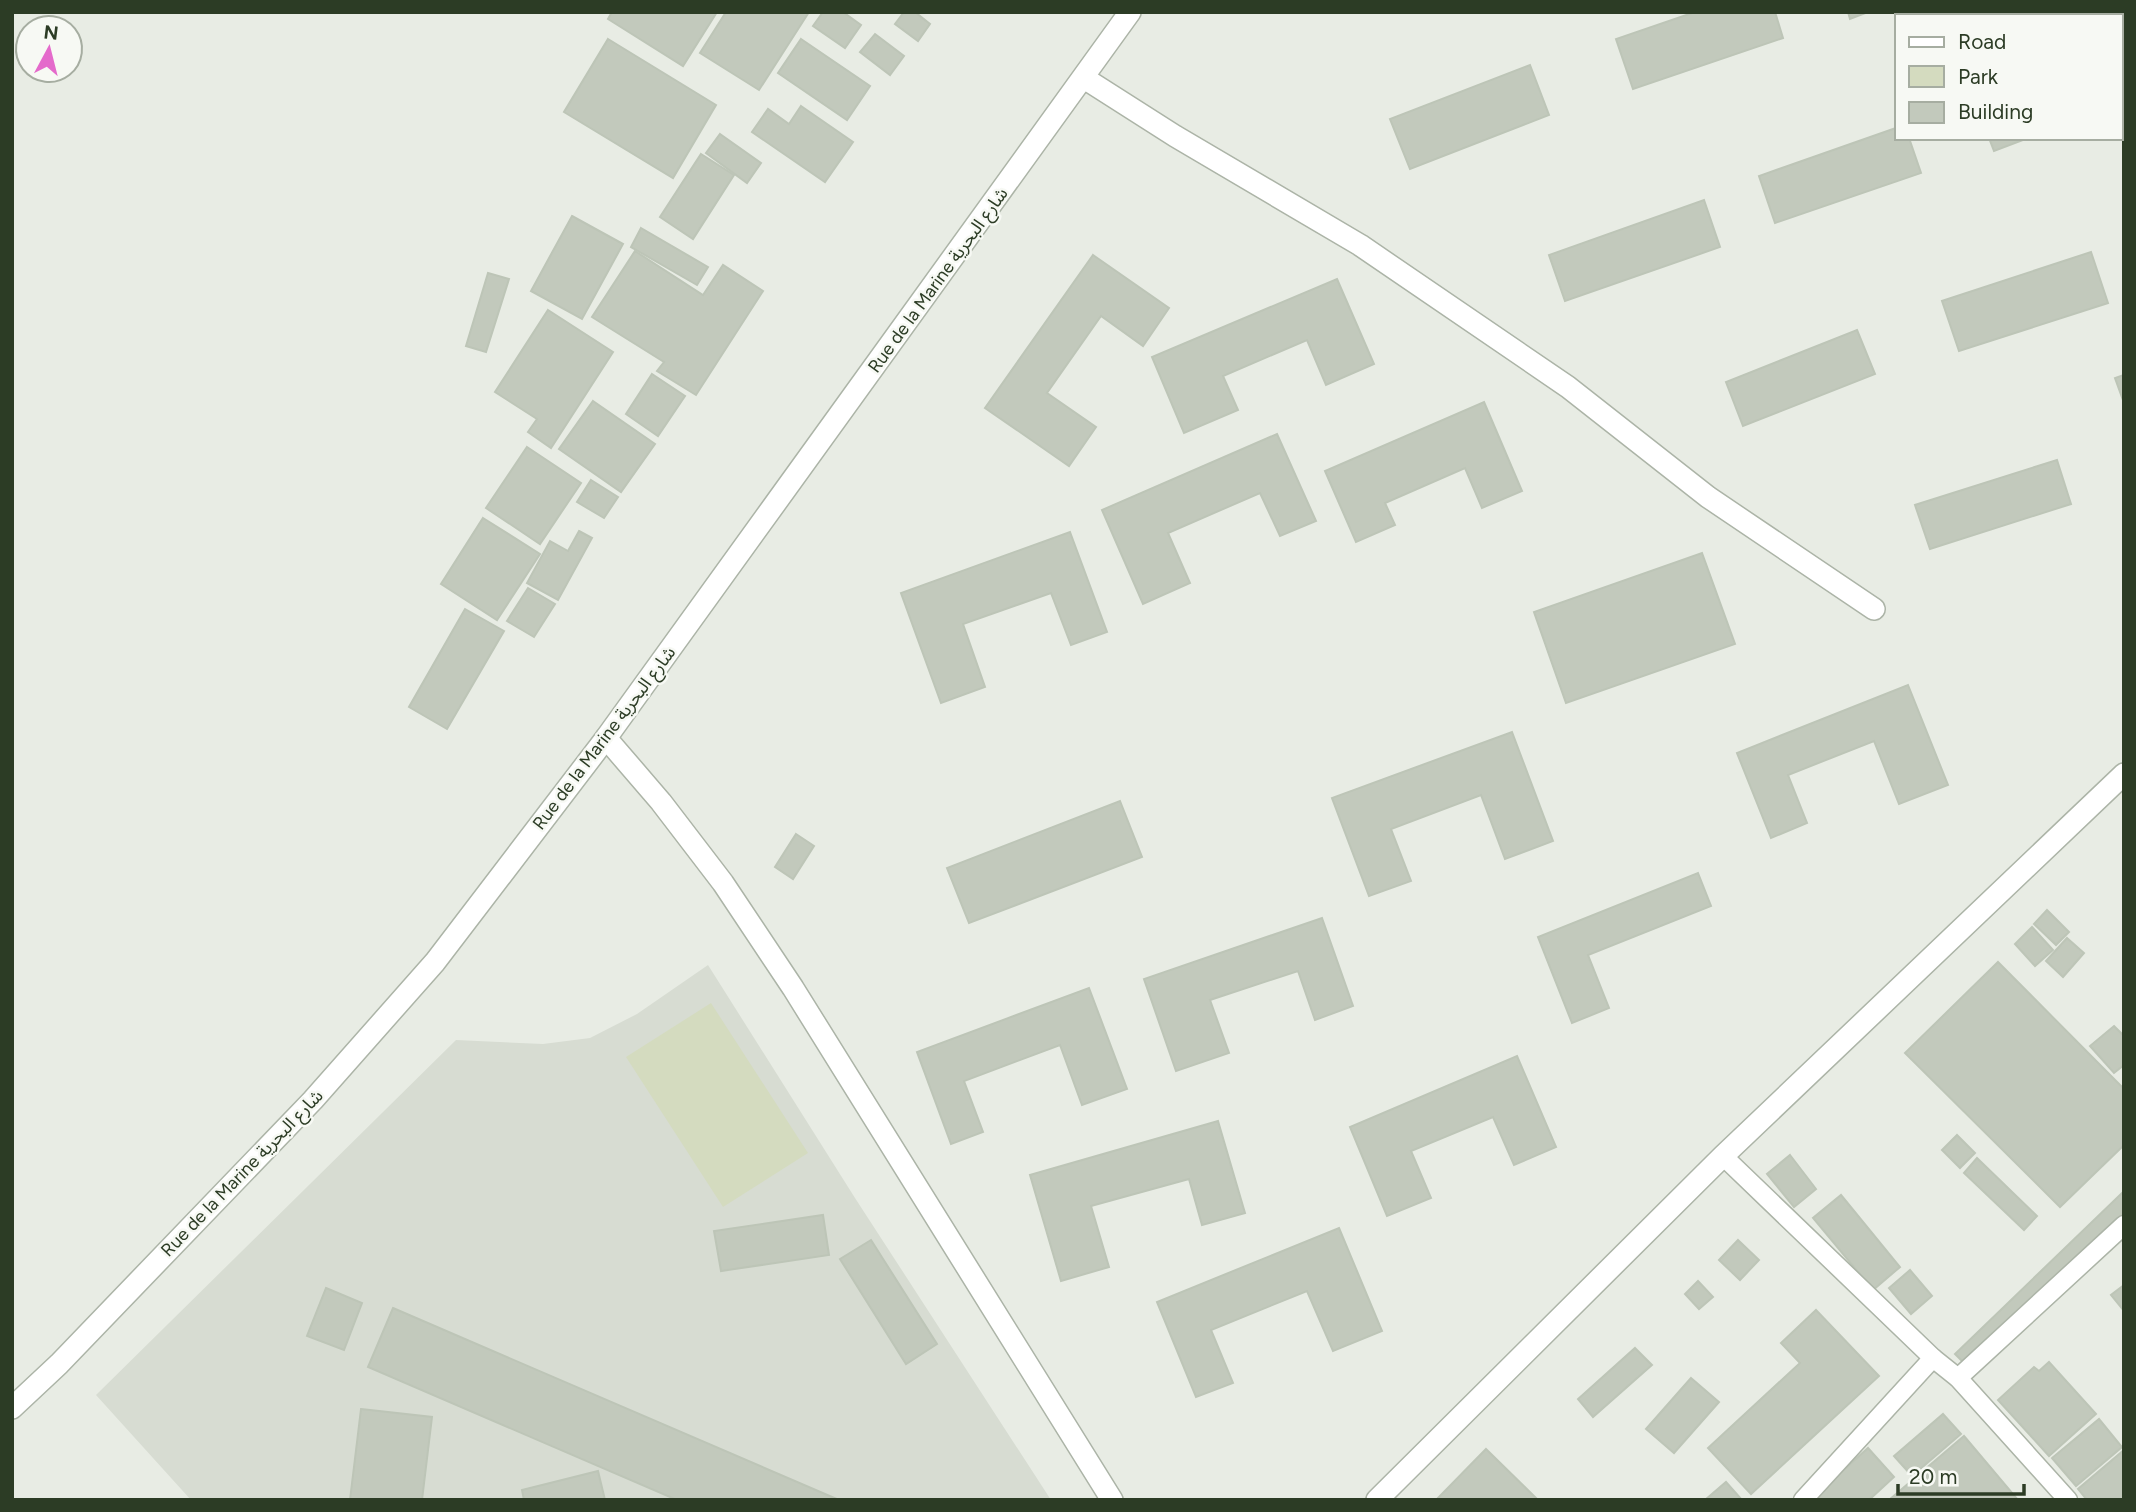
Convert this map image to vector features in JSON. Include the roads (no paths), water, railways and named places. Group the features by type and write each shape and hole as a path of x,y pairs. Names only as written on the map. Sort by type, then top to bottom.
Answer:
{"street":[{"name":"Rue de la Marine شارع البحرية","path":"12,1408 59,1364 313,1100 435,962 606,738 1130,12"},
{"path":"1084,78 1175,136 1360,245 1568,387 1708,497 1874,609"},
{"path":"606,738 661,802 723,883 770,953 1112,1500"},
{"path":"1377,1500 1723,1156 2121,782"}],"lane":[{"path":"1723,1156 1933,1358 1958,1378 2068,1500"},
{"path":"1958,1378 2124,1225"},
{"path":"1803,1500 1933,1358"}]}
